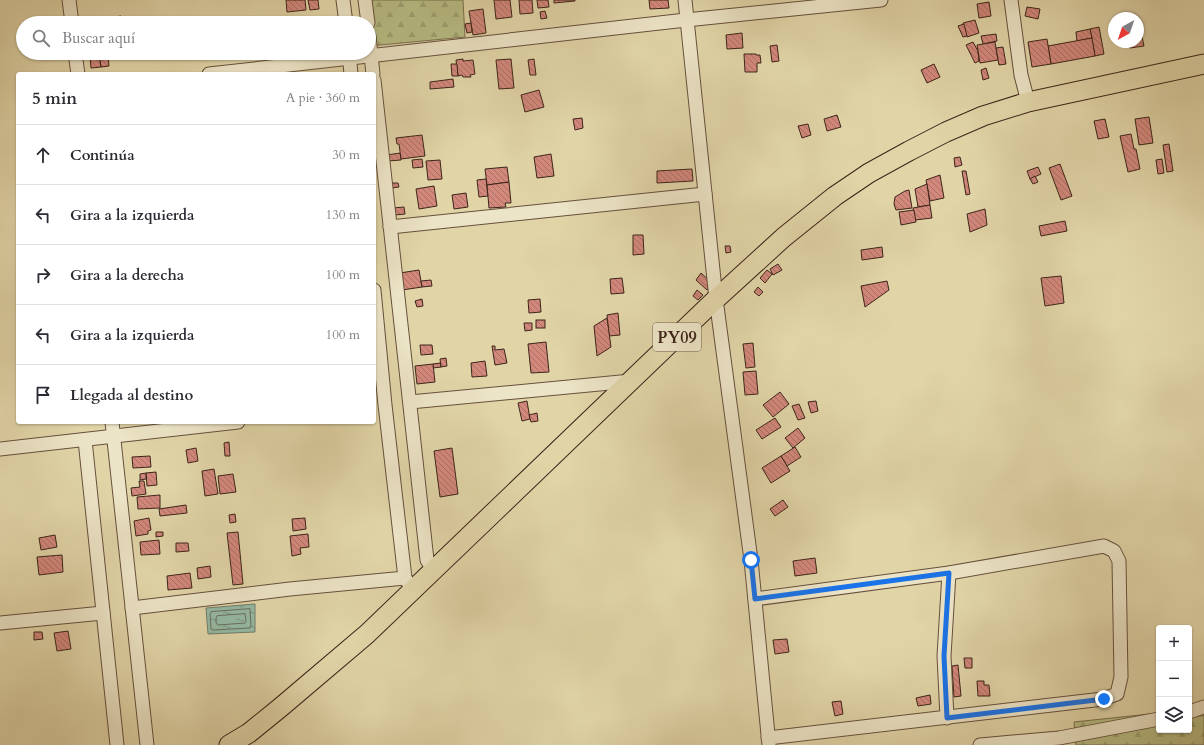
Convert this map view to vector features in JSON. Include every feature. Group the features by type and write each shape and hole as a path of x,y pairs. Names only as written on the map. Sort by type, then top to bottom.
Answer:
{"highway":[{"name":"PY09","path":"229,745 249,733 367,634 409,584 433,570 716,299 784,237 835,196 869,173 946,132 983,116 1028,102 1204,64"}],"street":[{"path":"69,0 71,16"},
{"path":"343,0 345,16"},
{"path":"365,0 367,16"},
{"path":"685,0 716,299 750,552 769,741 1104,699 1117,694 1121,677 1119,561 1114,551 1104,546 949,573 755,599"},
{"path":"376,54 881,0"},
{"path":"1011,0 1021,75 1028,102"},
{"path":"76,60 78,72"},
{"path":"224,72 312,60"},
{"path":"350,60 351,72"},
{"path":"372,60 373,72"},
{"path":"376,98 427,560 433,570"},
{"path":"390,227 705,194"},
{"path":"132,608 290,589 409,584 380,405 376,328"},
{"path":"410,402 631,381"},
{"path":"112,424 147,745"},
{"path":"0,449 220,424"},
{"path":"85,440 117,745"},
{"path":"947,718 944,656 949,573"},
{"path":"0,624 103,612"},
{"path":"1192,711 1204,707"},
{"path":"980,745 1059,738 1156,720"}],"green space":[{"path":"365,0 463,0 465,37 376,45 376,16 368,16"},
{"path":"1204,709 1204,745 1076,745 1074,722 1156,713 1156,733 1192,733 1192,710"}],"water":[{"path":"255,604 255,632 208,634 206,608"}],"building":[{"path":"286,0 305,0 306,10 287,12"},
{"path":"308,0 318,0 319,9 310,10"},
{"path":"494,0 510,0 512,17 496,19"},
{"path":"519,0 532,0 533,13 520,14"},
{"path":"537,0 548,0 549,7 538,8"},
{"path":"554,0 575,0 575,1 554,3"},
{"path":"649,0 668,0 669,8 650,9"},
{"path":"989,2 991,16 979,18 977,4"},
{"path":"1027,7 1040,9 1038,19 1025,16"},
{"path":"483,9 486,33 473,35 469,11"},
{"path":"545,11 547,18 541,19 540,12"},
{"path":"975,20 979,33 967,37 963,23"},
{"path":"471,23 472,32 467,33 465,24"},
{"path":"964,24 967,36 963,37 958,26"},
{"path":"1099,27 1104,54 1095,56 1090,29"},
{"path":"1090,29 1092,38 1077,41 1076,32"},
{"path":"742,33 743,48 727,49 726,35"},
{"path":"996,34 997,41 983,44 981,36"},
{"path":"1092,38 1095,56 1051,64 1048,46"},
{"path":"1047,39 1051,64 1032,67 1028,42"},
{"path":"973,42 978,51 979,61 975,63 966,45"},
{"path":"995,42 998,60 980,63 977,45"},
{"path":"777,45 779,61 772,62 770,46"},
{"path":"1003,47 1006,64 999,65 996,48"},
{"path":"744,54 760,55 761,63 757,63 757,72 745,72"},
{"path":"463,59 463,61 473,60 475,74 470,75 471,77 463,77 462,75 458,76 456,60"},
{"path":"511,59 514,88 499,89 496,60"},
{"path":"534,59 536,75 530,75 528,60"},
{"path":"90,60 100,60 101,67 91,68"},
{"path":"100,60 108,60 109,66 101,67"},
{"path":"451,64 457,64 458,76 452,76"},
{"path":"934,64 940,77 927,83 921,70"},
{"path":"986,68 989,78 983,80 981,70"},
{"path":"453,79 454,87 430,89 430,82"},
{"path":"539,90 544,107 525,112 521,95"},
{"path":"837,115 841,127 827,131 824,119"},
{"path":"1149,117 1153,143 1139,145 1135,119"},
{"path":"582,118 583,128 575,130 573,119"},
{"path":"1105,119 1109,137 1098,139 1094,121"},
{"path":"808,124 811,135 802,138 798,126"},
{"path":"1131,134 1140,169 1128,172 1120,136"},
{"path":"422,135 425,156 401,159 399,144 397,144 396,138"},
{"path":"1169,144 1173,171 1167,172 1163,145"},
{"path":"400,153 401,160 388,161 387,155"},
{"path":"551,154 554,176 537,178 534,157"},
{"path":"960,157 962,165 955,167 954,158"},
{"path":"422,159 423,167 413,168 412,160"},
{"path":"1162,159 1164,173 1158,174 1156,160"},
{"path":"440,160 442,179 428,180 426,161"},
{"path":"1060,164 1072,196 1061,200 1049,168"},
{"path":"507,167 509,182 487,185 485,169"},
{"path":"1038,167 1041,174 1030,179 1027,171"},
{"path":"692,169 693,181 657,183 657,171"},
{"path":"962,171 966,171 970,194 966,195"},
{"path":"940,175 944,198 930,201 926,180"},
{"path":"1035,176 1038,182 1033,184 1030,179"},
{"path":"486,179 488,196 479,197 477,180"},
{"path":"509,182 511,203 505,203 506,207 489,208 487,185"},
{"path":"391,183 398,183 399,187 391,188"},
{"path":"927,184 930,205 918,207 915,189"},
{"path":"434,186 437,206 419,209 416,189"},
{"path":"909,190 912,208 896,210 894,204 895,197"},
{"path":"466,193 468,207 454,209 452,195"},
{"path":"930,205 932,218 915,220 913,208"},
{"path":"404,207 405,214 395,215 393,208"},
{"path":"985,209 987,225 970,232 967,214"},
{"path":"914,210 916,222 901,225 899,212"},
{"path":"1065,221 1067,231 1041,236 1039,226"},
{"path":"633,235 643,235 644,254 633,255"},
{"path":"725,246 730,246 731,252 726,253"},
{"path":"882,247 883,257 862,260 861,250"},
{"path":"778,264 782,270 773,275 770,269"},
{"path":"419,270 422,287 402,290 400,273"},
{"path":"767,270 772,274 765,283 760,278"},
{"path":"701,273 712,283 707,290 696,280"},
{"path":"1061,276 1064,303 1045,306 1041,278"},
{"path":"622,278 624,293 611,294 610,279"},
{"path":"431,280 432,286 422,287 421,281"},
{"path":"887,281 889,290 865,307 861,286"},
{"path":"758,287 763,292 759,296 754,292"},
{"path":"697,290 703,295 698,300 693,296"},
{"path":"422,299 423,306 417,307 415,301"},
{"path":"540,299 541,312 529,313 528,300"},
{"path":"618,313 620,335 609,336 607,315"},
{"path":"607,318 611,347 597,356 594,326"},
{"path":"536,320 545,320 545,328 536,328"},
{"path":"524,323 532,323 532,330 525,331"},
{"path":"546,342 549,372 531,373 528,344"},
{"path":"753,343 755,367 746,368 743,344"},
{"path":"420,345 432,345 433,354 421,355"},
{"path":"492,346 495,346 495,350 504,349 507,363 495,365"},
{"path":"446,358 447,366 441,367 440,359"},
{"path":"485,361 487,376 472,377 471,363"},
{"path":"440,363 441,367 433,368 433,364"},
{"path":"433,364 435,382 417,384 415,366"},
{"path":"756,371 758,394 745,395 743,372"},
{"path":"780,392 789,404 773,417 763,405"},
{"path":"527,401 530,419 522,421 518,403"},
{"path":"816,401 818,411 811,413 808,402"},
{"path":"799,404 805,418 798,420 792,406"},
{"path":"537,413 538,421 531,422 529,415"},
{"path":"775,418 781,427 762,439 756,430"},
{"path":"798,428 805,438 793,448 785,438"},
{"path":"229,442 230,456 225,456 224,443"},
{"path":"795,447 801,457 787,466 781,456"},
{"path":"196,448 198,461 188,463 186,450"},
{"path":"452,448 458,494 440,497 434,451"},
{"path":"150,456 151,467 133,468 132,457"},
{"path":"781,456 790,471 771,483 762,468"},
{"path":"214,469 218,494 205,496 202,471"},
{"path":"156,472 157,485 147,486 146,473"},
{"path":"146,473 146,479 140,480 140,474"},
{"path":"233,474 236,492 220,494 218,476"},
{"path":"139,481 144,481 146,494 132,496 131,488 140,487"},
{"path":"160,495 160,508 138,509 137,497"},
{"path":"783,500 788,507 775,516 770,509"},
{"path":"186,505 187,513 160,516 159,509"},
{"path":"235,514 236,522 230,523 229,515"},
{"path":"149,518 151,530 148,531 148,534 136,536 134,521"},
{"path":"305,518 306,529 293,531 292,519"},
{"path":"156,532 163,532 163,536 156,537"},
{"path":"238,532 243,584 233,585 227,533"},
{"path":"308,534 309,547 300,548 301,554 292,556 290,536"},
{"path":"55,535 57,547 41,550 39,538"},
{"path":"159,540 160,554 141,555 140,542"},
{"path":"176,543 188,543 189,551 176,552"},
{"path":"62,555 63,572 39,575 37,557"},
{"path":"815,558 817,573 795,576 793,561"},
{"path":"210,566 211,577 198,579 197,568"},
{"path":"190,573 192,588 168,590 167,576"},
{"path":"68,631 71,649 57,651 54,633"},
{"path":"34,632 42,632 43,639 34,640"},
{"path":"787,639 789,652 775,654 773,640"},
{"path":"964,658 972,658 972,668 965,668"},
{"path":"958,665 961,696 954,697 952,666"},
{"path":"977,681 984,681 984,685 989,685 990,696 978,696"},
{"path":"930,695 931,704 918,706 916,698"},
{"path":"841,701 843,714 835,716 832,702"}],"route":[{"path":"751,560 755,599 949,573 944,656 947,718 1104,699"}]}
